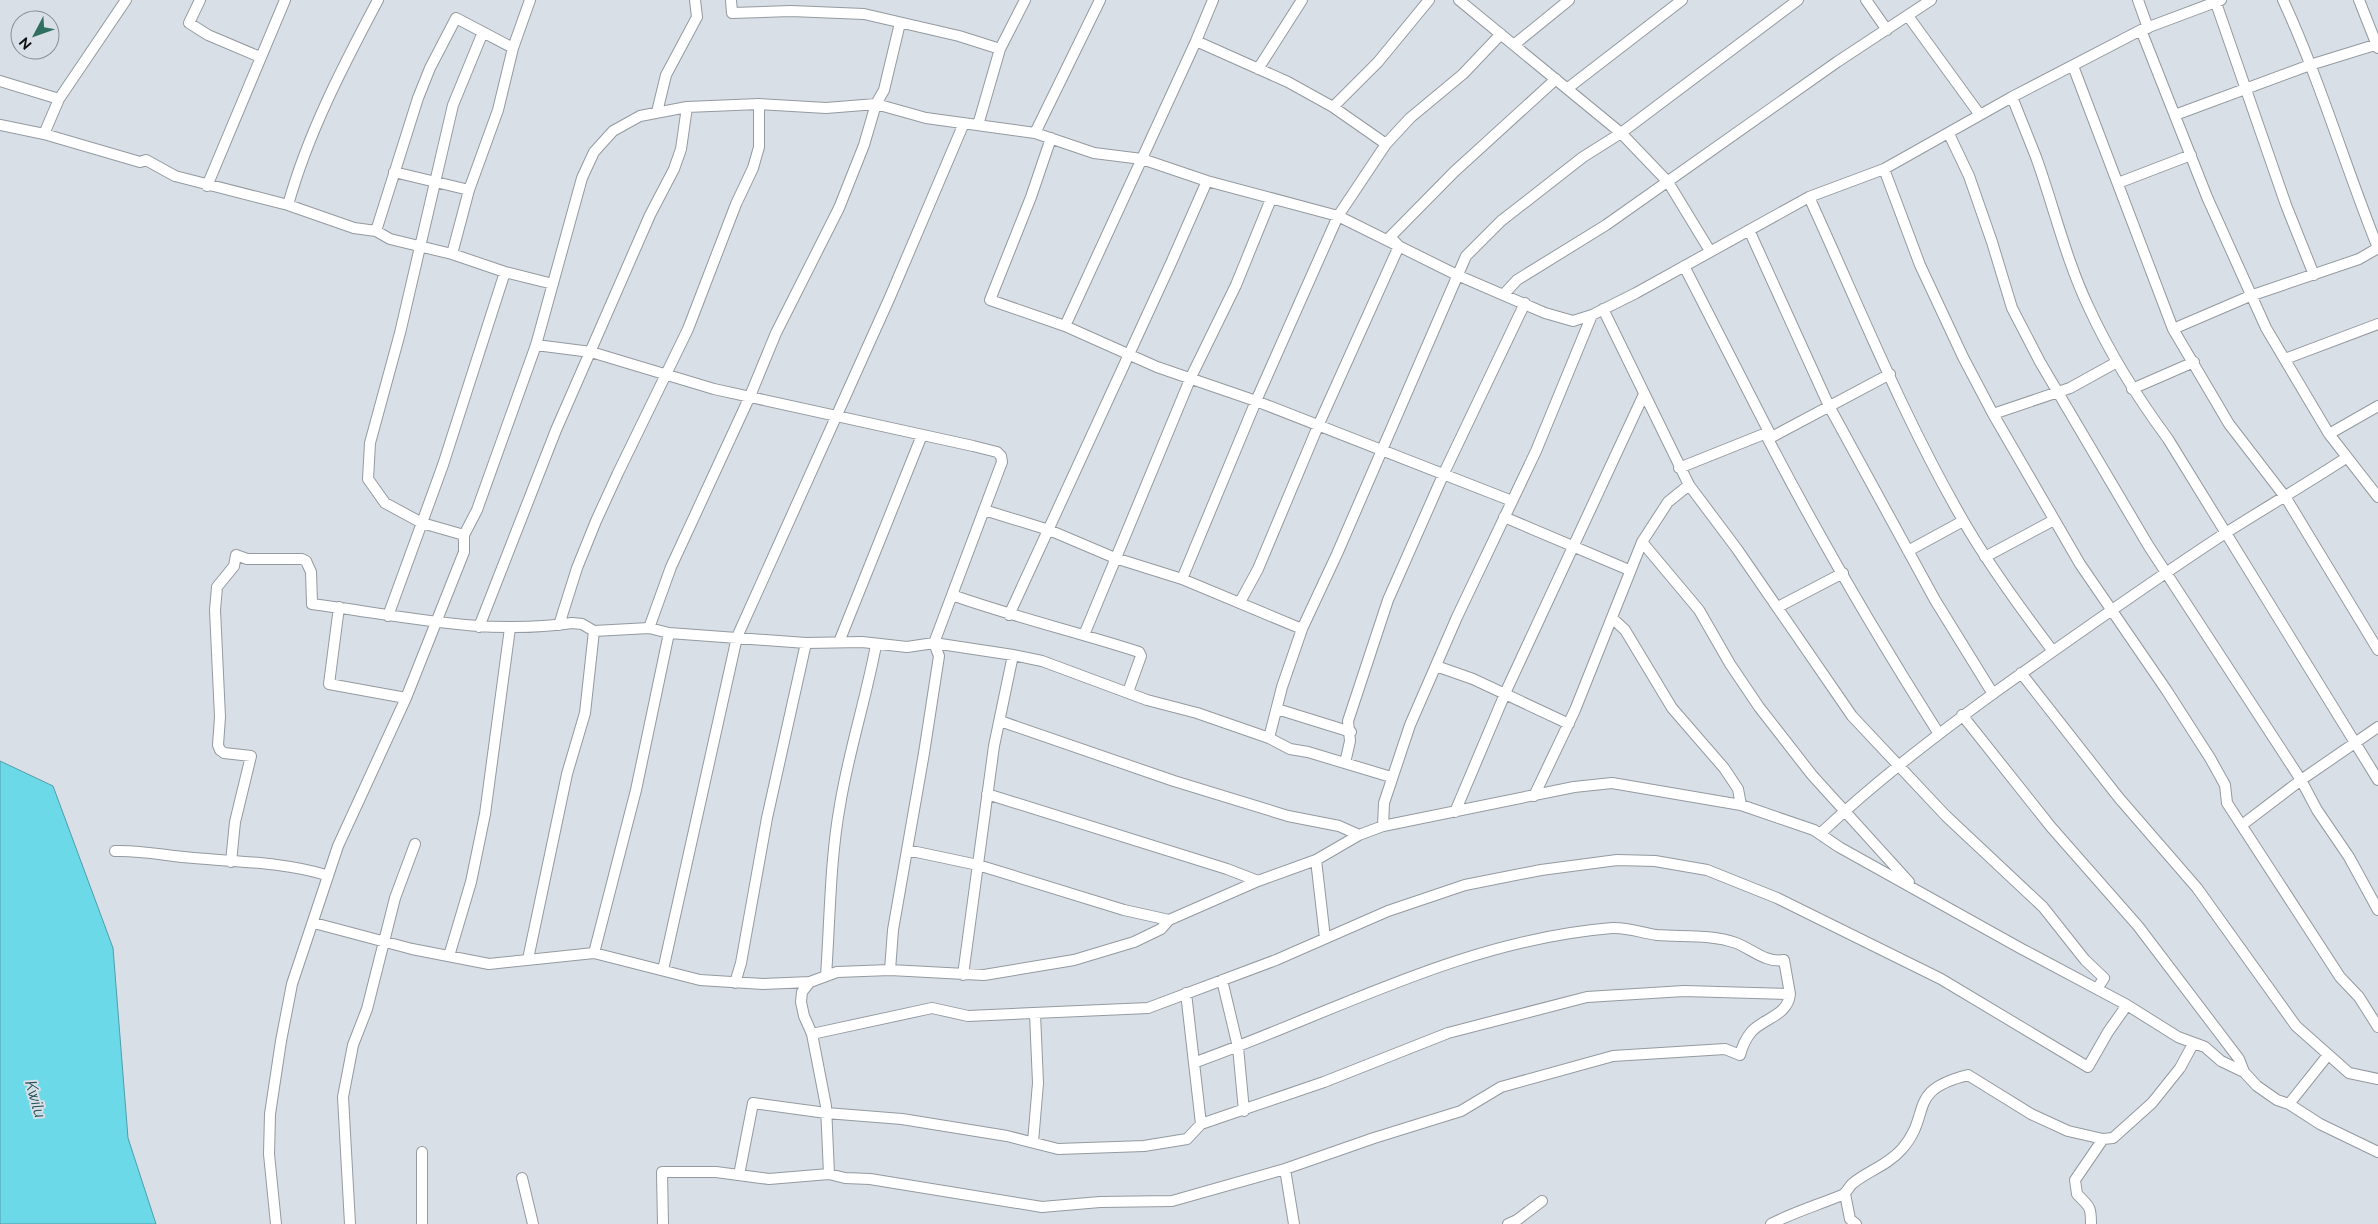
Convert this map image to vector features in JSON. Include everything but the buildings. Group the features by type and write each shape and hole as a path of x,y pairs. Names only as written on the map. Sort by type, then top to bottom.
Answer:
{"street":[{"path":"44,134 59,99 126,0"},
{"path":"200,0 189,23 208,35 260,57"},
{"path":"207,186 285,0"},
{"path":"288,205 312,136 350,53 378,0"},
{"path":"452,254 469,190 498,110 513,48 530,0"},
{"path":"657,112 666,75 698,16 696,0"},
{"path":"731,0 732,13 791,11 864,14 959,36 1000,49"},
{"path":"978,125 1000,49 1025,0"},
{"path":"1035,133 1100,0"},
{"path":"1065,326 1196,41 1212,0"},
{"path":"1258,69 1302,0"},
{"path":"1334,107 1378,62 1429,0"},
{"path":"1459,0 1515,44 1621,133 1668,182 1710,251"},
{"path":"1515,44 1569,0"},
{"path":"1568,88 1682,0"},
{"path":"1269,738 1282,687 1302,629 1382,450 1456,275 1466,256 1501,221 1583,158 1621,133 1798,0"},
{"path":"1866,0 1887,30"},
{"path":"1504,294 1517,280 1606,225 1837,62 1931,0"},
{"path":"2138,0 2145,29 2175,115 2207,197 2250,296 2329,434 2346,458 2378,496"},
{"path":"2173,329 2250,296 2359,259 2378,248 2310,65 2306,49 2283,0"},
{"path":"2175,115 2247,90 2310,65 2378,46 2359,0"},
{"path":"276,1224 269,1154 270,1114 292,984 314,923 326,875 406,698 464,552 464,535 477,510 536,345 582,178 594,152 613,131 640,116 687,107 759,104 826,108 876,104 926,118 1035,133 1094,153 1142,159 1207,181 1338,216 1456,275 1526,303 1545,313 1574,321 1592,315 1809,197 1884,168 1949,134 2012,97 2145,29 2219,1 2286,205 2314,275"},
{"path":"1908,16 1980,115"},
{"path":"376,231 418,98 430,68 456,18 513,48"},
{"path":"648,628 671,567 750,396 776,332 839,208 864,145 876,104 884,90 900,22"},
{"path":"464,535 422,523 385,503 368,479 370,443 400,332 453,105 483,32"},
{"path":"1182,579 1256,401 1338,216 1386,144 1410,118 1463,74 1501,34"},
{"path":"1196,41 1288,82 1334,107 1386,144"},
{"path":"2073,66 2173,329 2229,424 2286,498 2378,650"},
{"path":"1399,246 1390,237 1396,230 1454,172 1556,79"},
{"path":"0,81 59,99"},
{"path":"2012,97 2036,158 2056,222 2089,307 2117,362 2132,389 2168,439 2378,780"},
{"path":"560,625 577,568 596,521 688,329 736,204 753,168 759,147 759,104"},
{"path":"479,627 556,430 650,215 674,169 681,149 687,107"},
{"path":"664,970 737,637 890,297 964,123"},
{"path":"0,125 44,134 140,162 146,160 174,176 207,186 288,205 354,228 376,231 390,239 452,254 505,272 553,284"},
{"path":"1949,134 1969,176 2012,308 2058,392 2166,574 2301,780 2317,810 2349,857 2378,910"},
{"path":"1051,138 1031,197 990,300 1065,326 1157,367 1191,377 1256,401 1512,501"},
{"path":"2118,183 2191,155"},
{"path":"1884,168 1920,265 1963,357 1993,414 2080,564 2167,691 2210,758 2225,785 2227,803 2340,977 2359,998 2378,1027"},
{"path":"394,172 469,190"},
{"path":"1009,615 1207,181"},
{"path":"1809,197 1925,449 1963,521 2018,605 2052,650"},
{"path":"1084,635 1191,377 1236,285 1271,199"},
{"path":"1749,230 1830,406 1908,551 1993,694"},
{"path":"1240,602 1274,531 1318,426 1399,246"},
{"path":"1684,266 1796,494 1901,674 1939,734"},
{"path":"388,616 422,523 505,272"},
{"path":"1345,763 1351,732 1348,728 1348,722 1388,600 1444,473 1526,303"},
{"path":"1603,309 1679,468 1689,485 1778,607 1852,716 1946,816 2043,907 2085,960 2104,978 2096,989"},
{"path":"1383,826 1384,803 1410,724 1536,451 1592,315"},
{"path":"2285,359 2378,324"},
{"path":"536,345 591,352 714,389 996,452 1001,456 1002,462 934,644 939,656 893,930 890,970"},
{"path":"1993,414 2070,388 2117,362"},
{"path":"2132,389 2194,362"},
{"path":"1679,468 1768,435 1830,406 1890,374"},
{"path":"1455,812 1504,695 1571,547 1644,394"},
{"path":"2329,434 2378,406"},
{"path":"838,642 922,435"},
{"path":"1821,833 1844,811 1962,715 2052,650 2225,534 2286,498 2346,458"},
{"path":"1534,796 1569,724 1612,618 1629,570 1642,542 1668,502 1689,485"},
{"path":"984,510 1049,530 1115,558 1182,579 1302,629"},
{"path":"1504,517 1629,570"},
{"path":"1985,557 2054,520"},
{"path":"1908,551 1963,521"},
{"path":"1642,542 1699,610 1730,664 1759,707 1812,775 1917,890"},
{"path":"232,862 235,822 251,756 224,753 218,745 220,717 215,610 217,587 231,572 236,555 247,559 302,559 306,561 311,572 312,604 435,623 510,628 582,624 594,630 648,628 669,633 806,643 838,642 907,646 934,644 1013,655 1042,661 1128,692 1197,713 1269,738 1290,748 1391,777"},
{"path":"1778,607 1843,572"},
{"path":"952,595 1009,615 1139,652 1141,656 1128,692"},
{"path":"339,608 329,684 406,698"},
{"path":"1612,618 1625,630 1672,708 1729,775 1738,789 1741,805"},
{"path":"450,956 471,882 485,814 510,628"},
{"path":"528,960 567,774 585,713 594,630"},
{"path":"594,953 636,790 669,633"},
{"path":"735,983 741,963 767,818 806,643"},
{"path":"826,976 839,807 853,740 867,693 876,644"},
{"path":"963,975 987,794 1013,655"},
{"path":"1436,666 1472,679 1569,724"},
{"path":"2021,674 2120,798 2197,888 2296,1026 2349,1073 2378,1079"},
{"path":"1277,709 1351,732"},
{"path":"1962,715 2051,827 2138,926 2240,1059 2244,1072"},
{"path":"1000,721 1174,781 1288,816 1339,826 1359,835"},
{"path":"2242,825 2301,780 2378,727"},
{"path":"314,923 489,964 594,953 700,980 735,983 810,982 837,972 890,970 984,975 1074,960 1134,942 1161,929 1169,920 1258,881 1316,860 1359,835 1383,826 1534,796 1574,786 1612,783 1741,805 1821,833 1839,847 2128,1005 2178,1037 2205,1048 2221,1061 2244,1072 2257,1086 2277,1100 2289,1104 2320,1124 2378,1152"},
{"path":"987,794 1228,869 1258,881"},
{"path":"350,1224 343,1097 354,1045 367,1009 384,940 414,844"},
{"path":"115,851 137,850 165,855 308,870 326,875"},
{"path":"907,850 978,865 1124,910 1169,920"},
{"path":"1316,860 1325,938"},
{"path":"812,1034 932,1008 968,1016 1148,1008 1276,960 1388,911 1465,885 1541,870 1617,860 1655,861 1707,870 1777,898 1941,979 2088,1067 2108,1032 2128,1005"},
{"path":"663,1224 662,1172 716,1172 769,1179 829,1174 1042,1207 1100,1202 1172,1201 1285,1169 1461,1110 1501,1087 1613,1056 1725,1049 1740,1055 1751,1032 1779,1014 1790,1000 1790,994 1784,960 1778,961 1760,956 1737,943 1713,938 1656,935 1615,928 1566,933 1475,955 1390,983 1238,1047 1196,1062"},
{"path":"1222,980 1238,1047 1244,1111"},
{"path":"810,982 802,992 801,1002 804,1016 812,1034 826,1113 829,1174"},
{"path":"739,1175 753,1103 826,1113 902,1119 1007,1136 1058,1149 1144,1146 1187,1139 1202,1124 1244,1111 1401,1053 1448,1033 1587,997 1684,991 1790,994"},
{"path":"1186,993 1196,1062 1202,1124"},
{"path":"1034,1142 1038,1083 1035,1014"},
{"path":"1771,1224 1791,1214 1845,1194 1852,1184 1882,1167 1901,1150 1913,1135 1926,1096 1937,1086 1950,1079 1968,1075 2030,1114 2068,1131 2103,1139 2113,1138 2152,1104 2180,1068 2193,1044"},
{"path":"2289,1104 2328,1055"},
{"path":"2091,1224 2091,1209 2088,1203 2077,1194 2076,1180 2103,1139"},
{"path":"422,1152 422,1224"},
{"path":"1285,1169 1294,1224"},
{"path":"522,1178 533,1224"},
{"path":"1845,1194 1850,1219 1856,1224"},
{"path":"1508,1224 1517,1220 1542,1201"}],"water":[{"name":"Kwilu","path":"0,761 53,786 113,948 128,1138 156,1224 0,1224"}]}
